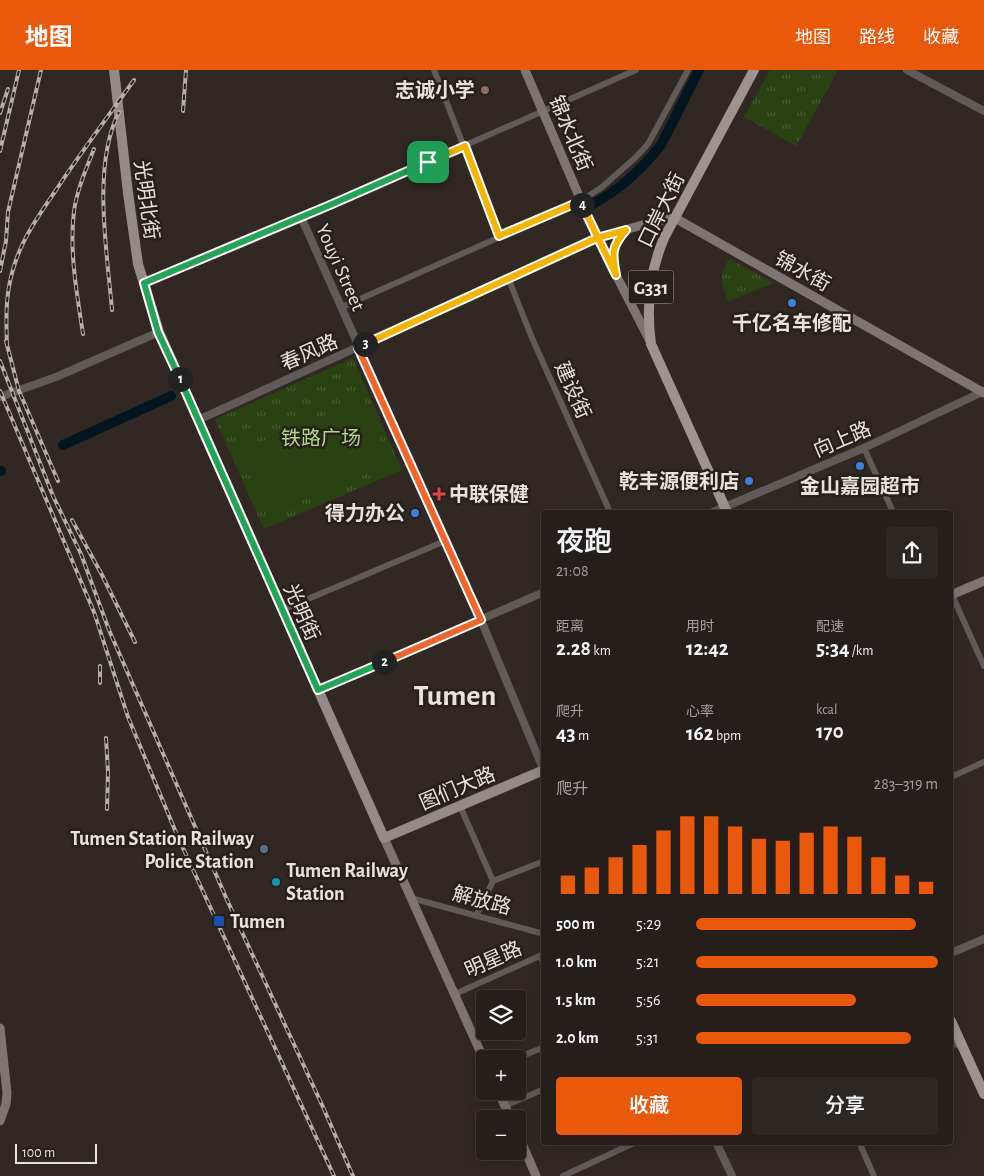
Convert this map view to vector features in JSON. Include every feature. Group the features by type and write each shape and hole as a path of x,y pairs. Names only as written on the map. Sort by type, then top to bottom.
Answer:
{"highway":[{"name":"口岸大街","path":"726,510 651,344 649,309 654,265 664,238 754,70"},
{"path":"953,1025 984,1094"}],"main road":[{"name":"光明北街","path":"114,70 138,264 158,332"},
{"name":"锦水北街","path":"525,70 597,238 651,344"},
{"path":"597,238 675,218"},
{"name":"锦水街","path":"675,218 984,392"},
{"path":"616,275 612,256 615,244 626,230"},
{"name":"光明街","path":"158,332 480,1050"},
{"path":"953,594 984,581"},
{"name":"图们大路","path":"384,838 541,771"},
{"path":"0,1028 7,1093 4,1113 0,1121"},
{"path":"502,1100 507,1110"},
{"path":"526,1153 536,1176"}],"street":[{"path":"434,70 499,236"},
{"path":"144,283 301,217 636,70"},
{"path":"342,307 581,201 602,187 648,144 688,70"},
{"path":"907,70 984,112"},
{"name":"Youyi Street","path":"301,217 481,620 541,763"},
{"name":"春风路","path":"198,420 509,280 597,238"},
{"name":"建设街","path":"509,280 532,338 609,510"},
{"path":"0,397 56,377 158,332"},
{"name":"向上路","path":"726,510 984,392"},
{"path":"864,448 892,510"},
{"path":"282,610 445,541"},
{"path":"318,690 541,593"},
{"path":"953,599 984,666"},
{"path":"953,776 984,762"},
{"path":"460,806 493,881"},
{"path":"476,916 493,881 541,862"},
{"name":"解放路","path":"411,898 541,933"},
{"path":"953,953 984,939"},
{"name":"明星路","path":"455,994 541,955"},
{"path":"953,1044 963,1046"},
{"path":"526,1054 541,1048"},
{"path":"505,1106 541,1090"},
{"path":"563,1176 630,1145"},
{"path":"717,1145 732,1176"},
{"path":"860,1145 874,1176"}],"green space":[{"path":"770,70 838,70 796,146 744,117"},
{"path":"729,259 774,283 728,301 722,276"},
{"name":"铁路广场","path":"353,358 402,470 264,529 215,419"},
{"path":"364,399 390,464 267,514 241,450"}],"waterway":[{"path":"591,205 629,179 661,145 699,70"},
{"path":"63,445 171,396"}],"railway":[{"path":"0,151 19,70"},
{"path":"0,271 6,241 8,212 41,70"},
{"path":"183,111 186,70"},
{"path":"7,346 6,314 8,295 12,274 22,245 37,218 134,80"},
{"path":"0,113 8,89"},
{"path":"112,310 105,235 104,182 106,157 111,133 119,112"},
{"path":"83,334 74,273 72,242 77,195 94,149"},
{"path":"6,341 19,391 58,481"},
{"path":"0,361 53,496 81,554 109,630 228,902 353,1176"},
{"path":"0,391 94,612 128,717 177,835 334,1176"},
{"path":"72,520 135,642"},
{"path":"100,666 100,683"},
{"path":"106,738 108,772 107,809"}],"place":[{"name":"志诚小学","path":"485,90"},
{"name":"千亿名车修配","path":"792,303"},
{"name":"金山嘉园超市","path":"860,466"},
{"name":"乾丰源便利店","path":"749,481"},
{"name":"中联保健","path":"439,494"},
{"name":"得力办公","path":"415,513"},
{"name":"Tumen Station Railway Police Station","path":"264,849"},
{"name":"Tumen Railway Station","path":"276,882"},
{"name":"Tumen","path":"219,921"}],"district":[{"name":"Tumen","path":"455,695"}],"route":[{"path":"428,162 144,283 158,332 318,690 481,620 358,348 597,238 626,230 615,244 612,256 616,275 597,238 581,201 499,236 465,146 428,162"}]}
